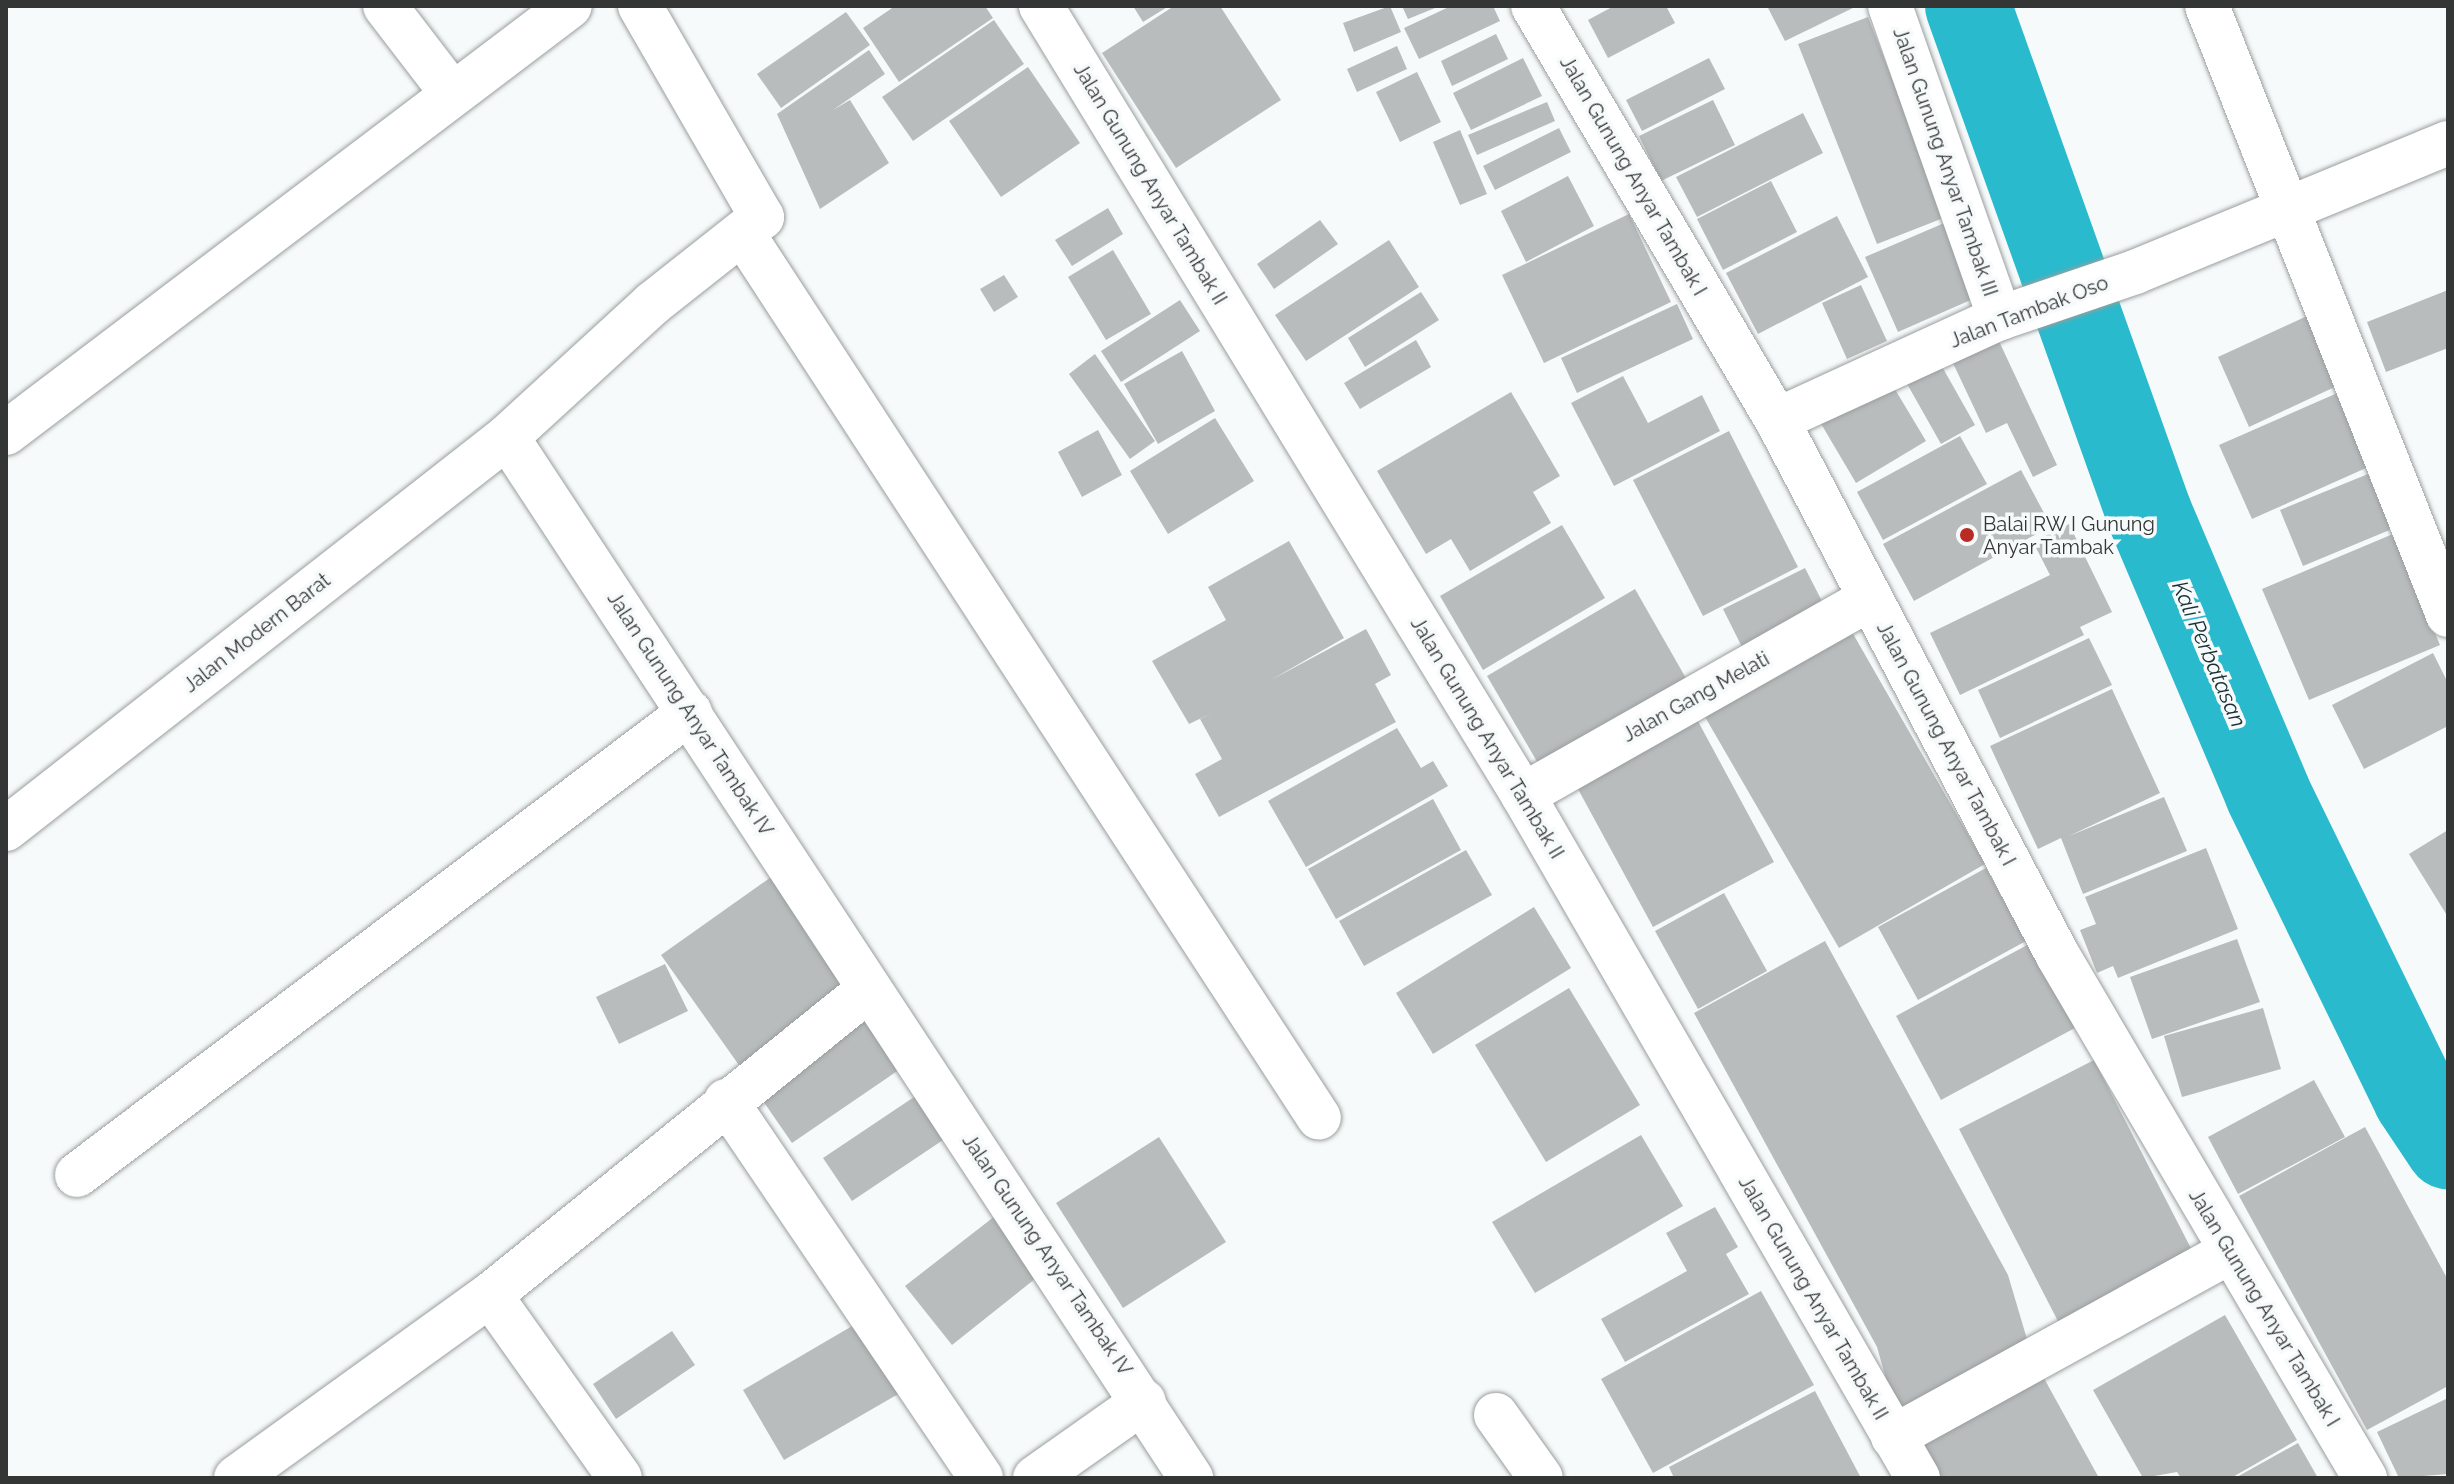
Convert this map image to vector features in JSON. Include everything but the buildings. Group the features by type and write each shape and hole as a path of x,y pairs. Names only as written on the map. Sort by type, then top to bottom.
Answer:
{"street":[{"path":"385,6 451,92"},
{"path":"6,433 451,92 570,6"},
{"path":"507,437 652,304 745,237 762,217 640,6"},
{"name":"Jalan Gunung Anyar Tambak II","path":"1041,6 1523,795 1918,1478"},
{"name":"Jalan Gunung Anyar Tambak I","path":"1533,6 1777,420 2057,954 2365,1478"},
{"name":"Jalan Gunung Anyar Tambak III","path":"1890,6 2012,314"},
{"path":"2207,6 2285,210 2448,615"},
{"name":"Jalan Tambak Oso","path":"1777,420 2012,314 2135,272 2448,143"},
{"path":"745,237 1319,1118"},
{"name":"Jalan Gunung Anyar Tambak IV","path":"507,437 1144,1401 1191,1478"},
{"name":"Jalan Modern Barat","path":"6,829 507,437"},
{"name":"Jalan Gang Melati","path":"1523,795 1869,599"},
{"path":"77,1175 690,712"},
{"path":"236,1478 490,1295 726,1101 869,989"},
{"path":"726,1101 981,1478"},
{"path":"1893,1437 2230,1252"},
{"path":"490,1295 620,1478"},
{"path":"1035,1478 1144,1401"},
{"path":"1496,1415 1541,1478"}],"waterway":[{"name":"Kali Perbatasan","path":"1968,6 2149,513 2268,794 2416,1098 2448,1146"}],"place":[{"name":"Balai RW I Gunung Anyar Tambak","path":"1967,535"}]}
